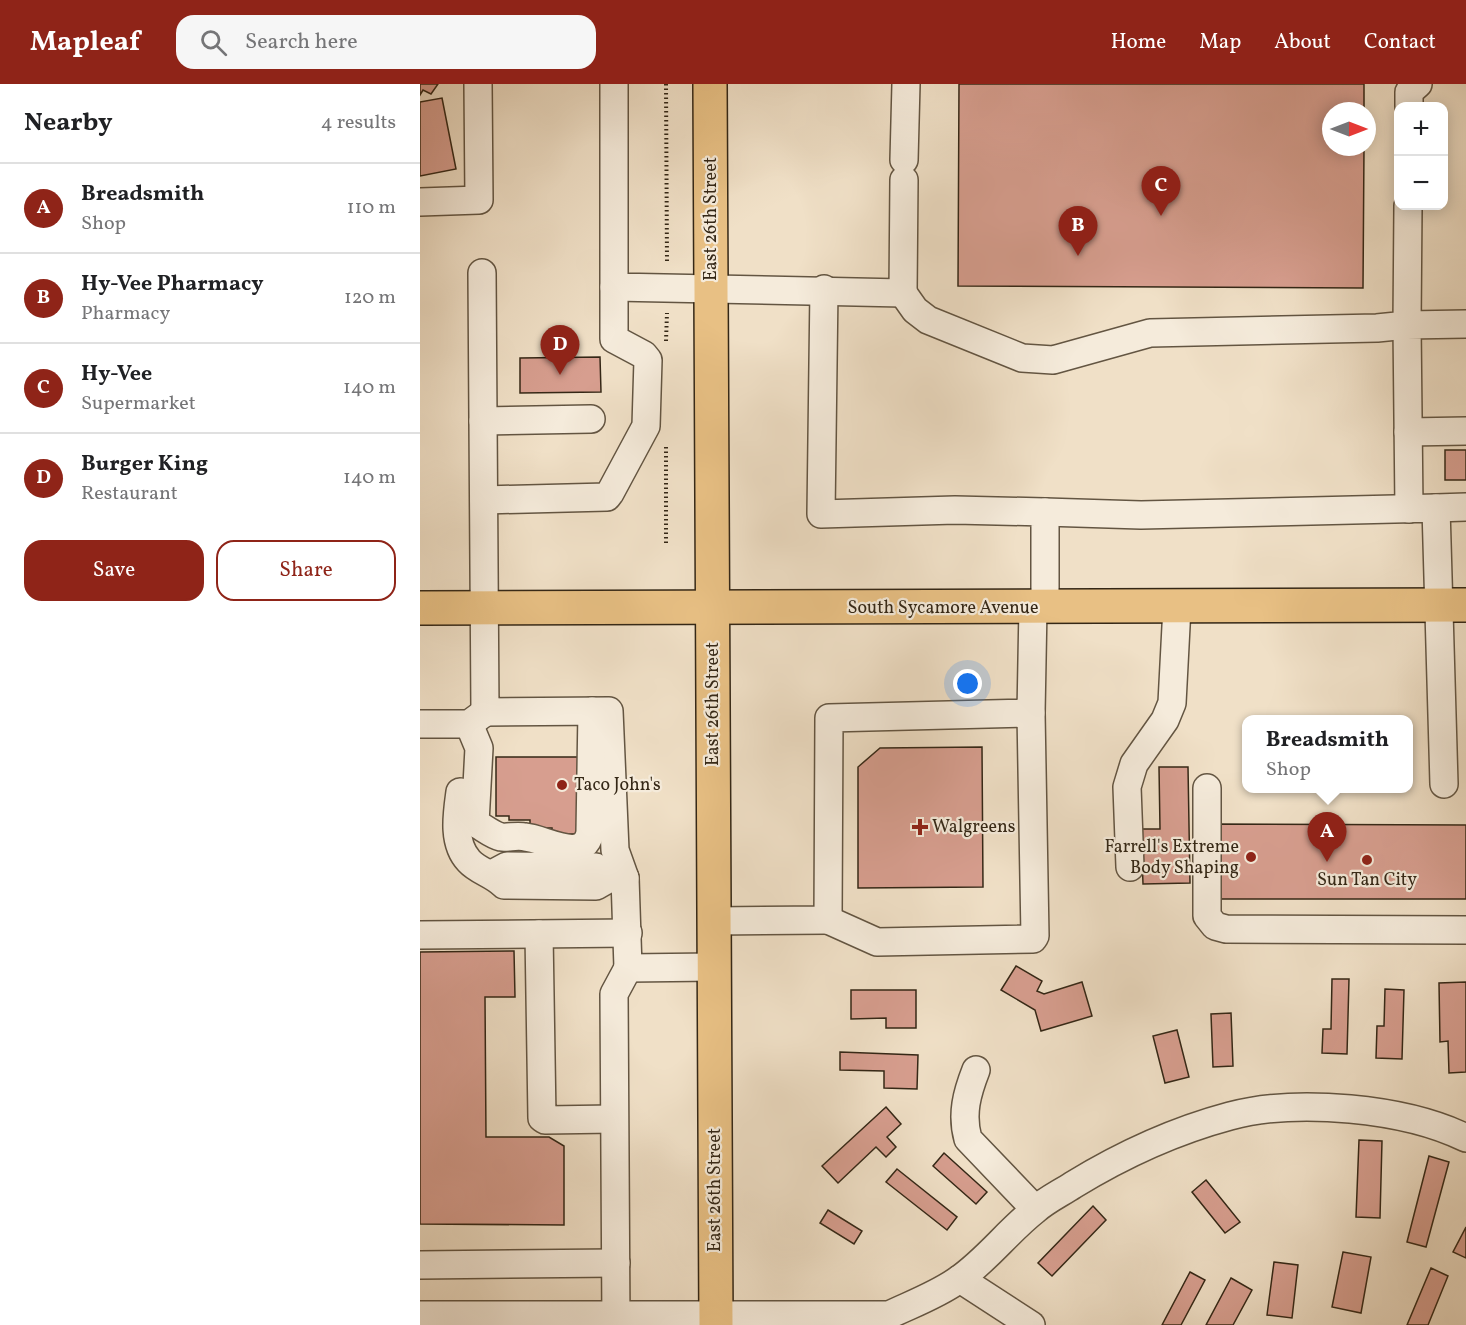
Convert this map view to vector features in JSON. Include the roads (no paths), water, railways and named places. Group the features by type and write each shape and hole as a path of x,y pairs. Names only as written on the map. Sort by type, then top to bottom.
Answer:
{"main road":[{"name":"East 26th Street","path":"710,84 716,1320"},
{"name":"South Sycamore Avenue","path":"420,608 713,609 1453,605"}],"street":[{"path":"420,202 479,200 478,84"},
{"path":"484,500 607,496 646,426 648,360 644,355 614,339 614,84"},
{"path":"906,84 903,293 915,310 928,320 1022,358 1053,360 1150,333 1466,324"},
{"path":"1408,210 1409,509"},
{"path":"482,273 485,608 477,718 479,748 475,823 500,837 525,837 569,849 583,847 588,843 592,711"},
{"path":"614,287 824,289 903,293"},
{"path":"824,289 821,514 966,510 1130,515 1466,507"},
{"path":"483,421 591,419"},
{"path":"1408,432 1466,430"},
{"path":"1436,508 1453,605 1444,784"},
{"path":"714,921 828,920 877,942 1033,939 1035,936 1031,712 1046,512"},
{"path":"1130,867 1127,787 1134,764 1165,720 1172,704 1178,606"},
{"path":"420,724 477,718 609,711 615,850 628,933 628,968 614,994 616,1319"},
{"path":"828,920 829,718 1031,712"},
{"path":"477,718 459,798 457,843 469,861 492,874 504,885 596,886 618,878"},
{"path":"1208,788 1207,916 1215,927 1226,929 1466,930"},
{"path":"420,935 628,933"},
{"path":"539,934 542,1118 545,1120 614,1119"},
{"path":"628,968 714,967"},
{"path":"976,1070 966,1096 965,1127 968,1139 1035,1209"},
{"path":"420,1315 473,1320 890,1320 960,1279 1035,1209 1113,1161 1165,1138 1232,1116 1297,1109 1366,1111 1394,1114 1447,1129 1466,1138"},
{"path":"420,1265 616,1263"},
{"path":"960,1279 1031,1325"}],"place":[{"name":"Hy-Vee","path":"1161,216"},
{"name":"Hy-Vee Pharmacy","path":"1078,256"},
{"name":"Burger King","path":"560,375"},
{"name":"Taco John's","path":"562,785"},
{"name":"Walgreens","path":"920,827"},
{"name":"Farrell's Extreme Body Shaping","path":"1251,857"},
{"name":"Sun Tan City","path":"1367,860"},
{"name":"Breadsmith","path":"1327,862"}]}
